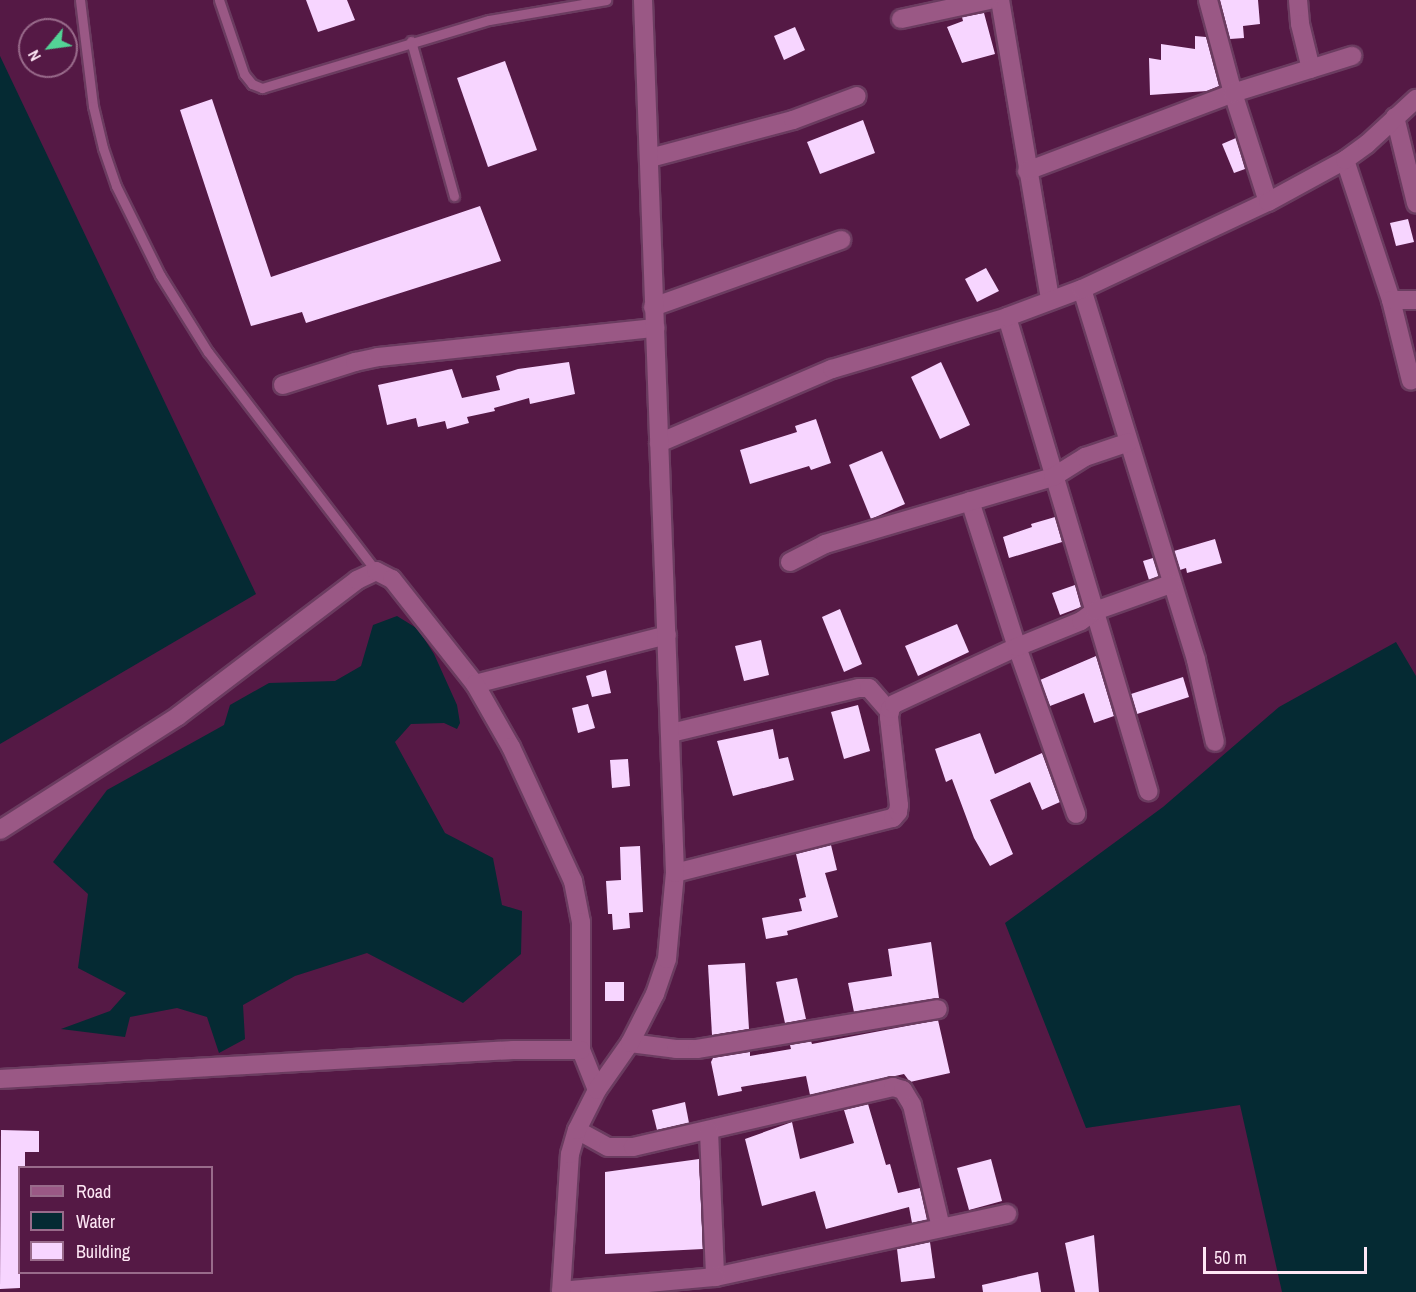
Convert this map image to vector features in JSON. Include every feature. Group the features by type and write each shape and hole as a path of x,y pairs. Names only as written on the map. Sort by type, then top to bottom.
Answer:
{"street":[{"path":"643,0 675,873 666,959 655,993 630,1043 597,1090 577,1130 570,1155 561,1291 714,1277 1007,1214"},
{"path":"901,19 989,0"},
{"path":"1000,0 1050,299"},
{"path":"1208,0 1233,93 1268,202"},
{"path":"1298,0 1300,24 1311,69"},
{"path":"1027,171 1233,93 1353,56"},
{"path":"650,158 793,120 857,96"},
{"path":"659,443 832,369 1007,317 1082,288 1268,202 1345,160 1367,144 1416,99"},
{"path":"1395,117 1416,203"},
{"path":"1345,160 1391,300 1411,381"},
{"path":"654,307 841,240"},
{"path":"1082,288 1196,660 1215,742"},
{"path":"1391,300 1416,300"},
{"path":"1007,317 1148,790"},
{"path":"283,385 378,357 655,328"},
{"path":"790,562 825,544 1053,477 1085,457 1129,442"},
{"path":"970,501 1017,647 1076,814"},
{"path":"0,830 178,716 357,580 376,571 392,579 475,684 511,747 576,891 581,922 581,1050 589,1075 597,1090"},
{"path":"675,873 892,818 898,812 899,805 890,712 894,704 1017,647 1081,621 1095,611 1171,584"},
{"path":"475,684 668,635"},
{"path":"670,733 859,688 869,688 890,712"},
{"path":"630,1043 676,1049 697,1049 938,1009"},
{"path":"0,1079 513,1050 581,1050"},
{"path":"577,1130 609,1147 633,1147 709,1131 884,1087 903,1090 912,1105 941,1228"},
{"path":"709,1131 714,1277"}],"lane":[{"path":"80,0 93,106 103,148 116,186 160,275 208,352 376,571"},
{"path":"219,0 244,74 252,84 262,88 411,41 489,20 606,0"},
{"path":"411,41 454,196"}],"water":[{"path":"0,56 256,594 0,744"},
{"path":"397,616 418,629 434,654 457,705 460,723 457,729 444,723 411,724 395,742 445,833 493,858 502,905 522,911 521,954 463,1003 367,953 295,976 243,1005 245,1039 219,1053 207,1017 177,1008 130,1017 125,1037 61,1029 110,1011 126,993 78,968 88,894 53,862 107,790 224,725 230,705 269,683 335,681 361,666 373,625"},
{"path":"1396,642 1416,676 1416,1292 1282,1292 1240,1105 1086,1128 1005,923 1163,807 1279,707"}],"building":[{"path":"306,0 347,0 355,20 318,32"},
{"path":"1220,0 1258,0 1260,24 1243,26 1244,38 1230,39"},
{"path":"984,13 995,54 962,63 947,27 963,21 962,17"},
{"path":"795,27 805,50 784,60 774,36"},
{"path":"1195,36 1206,37 1219,86 1207,91 1150,95 1149,58 1161,60 1161,44 1195,49"},
{"path":"505,61 537,150 488,167 457,78"},
{"path":"212,99 271,277 480,206 501,261 306,323 302,312 251,326 180,110"},
{"path":"863,120 875,153 820,174 807,142"},
{"path":"1236,138 1245,169 1234,173 1222,144"},
{"path":"1408,219 1414,242 1396,246 1390,223"},
{"path":"986,268 999,291 977,302 965,279"},
{"path":"569,362 575,394 530,404 529,398 494,408 495,411 467,417 469,423 447,429 445,421 418,427 416,418 387,425 378,385 452,369 462,398 500,390 496,376 518,369"},
{"path":"941,362 970,425 940,439 911,377"},
{"path":"816,419 831,463 811,470 809,466 750,484 740,450 797,432 795,426"},
{"path":"882,451 905,504 871,519 849,465"},
{"path":"1055,517 1062,542 1009,558 1003,537 1032,527 1031,524"},
{"path":"1215,539 1222,563 1187,573 1186,568 1180,570 1174,551"},
{"path":"1153,558 1159,576 1149,580 1143,561"},
{"path":"1075,585 1081,607 1060,615 1052,593"},
{"path":"840,609 862,664 844,672 822,617"},
{"path":"957,624 969,652 918,676 905,646"},
{"path":"761,640 769,675 744,681 735,646"},
{"path":"1096,656 1114,716 1094,723 1084,693 1050,706 1040,680"},
{"path":"606,670 611,693 592,697 586,676"},
{"path":"1183,677 1189,697 1137,714 1131,694"},
{"path":"588,704 595,728 578,733 572,708"},
{"path":"858,705 870,751 844,759 831,712"},
{"path":"773,729 779,759 788,757 794,780 733,796 717,741"},
{"path":"980,733 995,774 1042,753 1060,802 1042,810 1030,782 990,800 1013,854 990,866 974,838 952,779 946,782 935,749"},
{"path":"628,759 630,786 612,788 610,760"},
{"path":"831,845 837,870 825,873 838,917 787,931 788,935 766,939 762,918 802,911 799,899 806,897 796,854"},
{"path":"640,846 643,912 629,913 630,928 613,930 612,914 608,914 606,881 621,880 620,847"},
{"path":"931,942 939,998 854,1012 848,983 892,976 888,949"},
{"path":"745,963 749,1029 712,1035 708,965"},
{"path":"797,978 806,1019 785,1023 776,982"},
{"path":"605,982 624,982 624,1001 605,1001"},
{"path":"938,1020 950,1073 910,1082 904,1074 810,1095 806,1076 741,1087 742,1091 718,1096 711,1062 713,1058 750,1052 750,1056 791,1049 790,1045 811,1041 812,1044"},
{"path":"685,1102 689,1123 657,1130 652,1110"},
{"path":"868,1104 886,1165 890,1164 898,1193 920,1188 927,1220 912,1223 909,1207 826,1229 815,1191 762,1206 745,1139 792,1122 800,1159 854,1143 844,1110"},
{"path":"1,1130 39,1131 39,1152 25,1152 25,1166 18,1166 20,1288 0,1289"},
{"path":"699,1159 703,1249 605,1254 605,1172"},
{"path":"991,1159 1002,1201 969,1210 957,1168"},
{"path":"1094,1235 1099,1292 1075,1292 1065,1243"},
{"path":"930,1242 935,1278 901,1282 897,1249"},
{"path":"1038,1272 1041,1292 983,1292 982,1285"}]}
